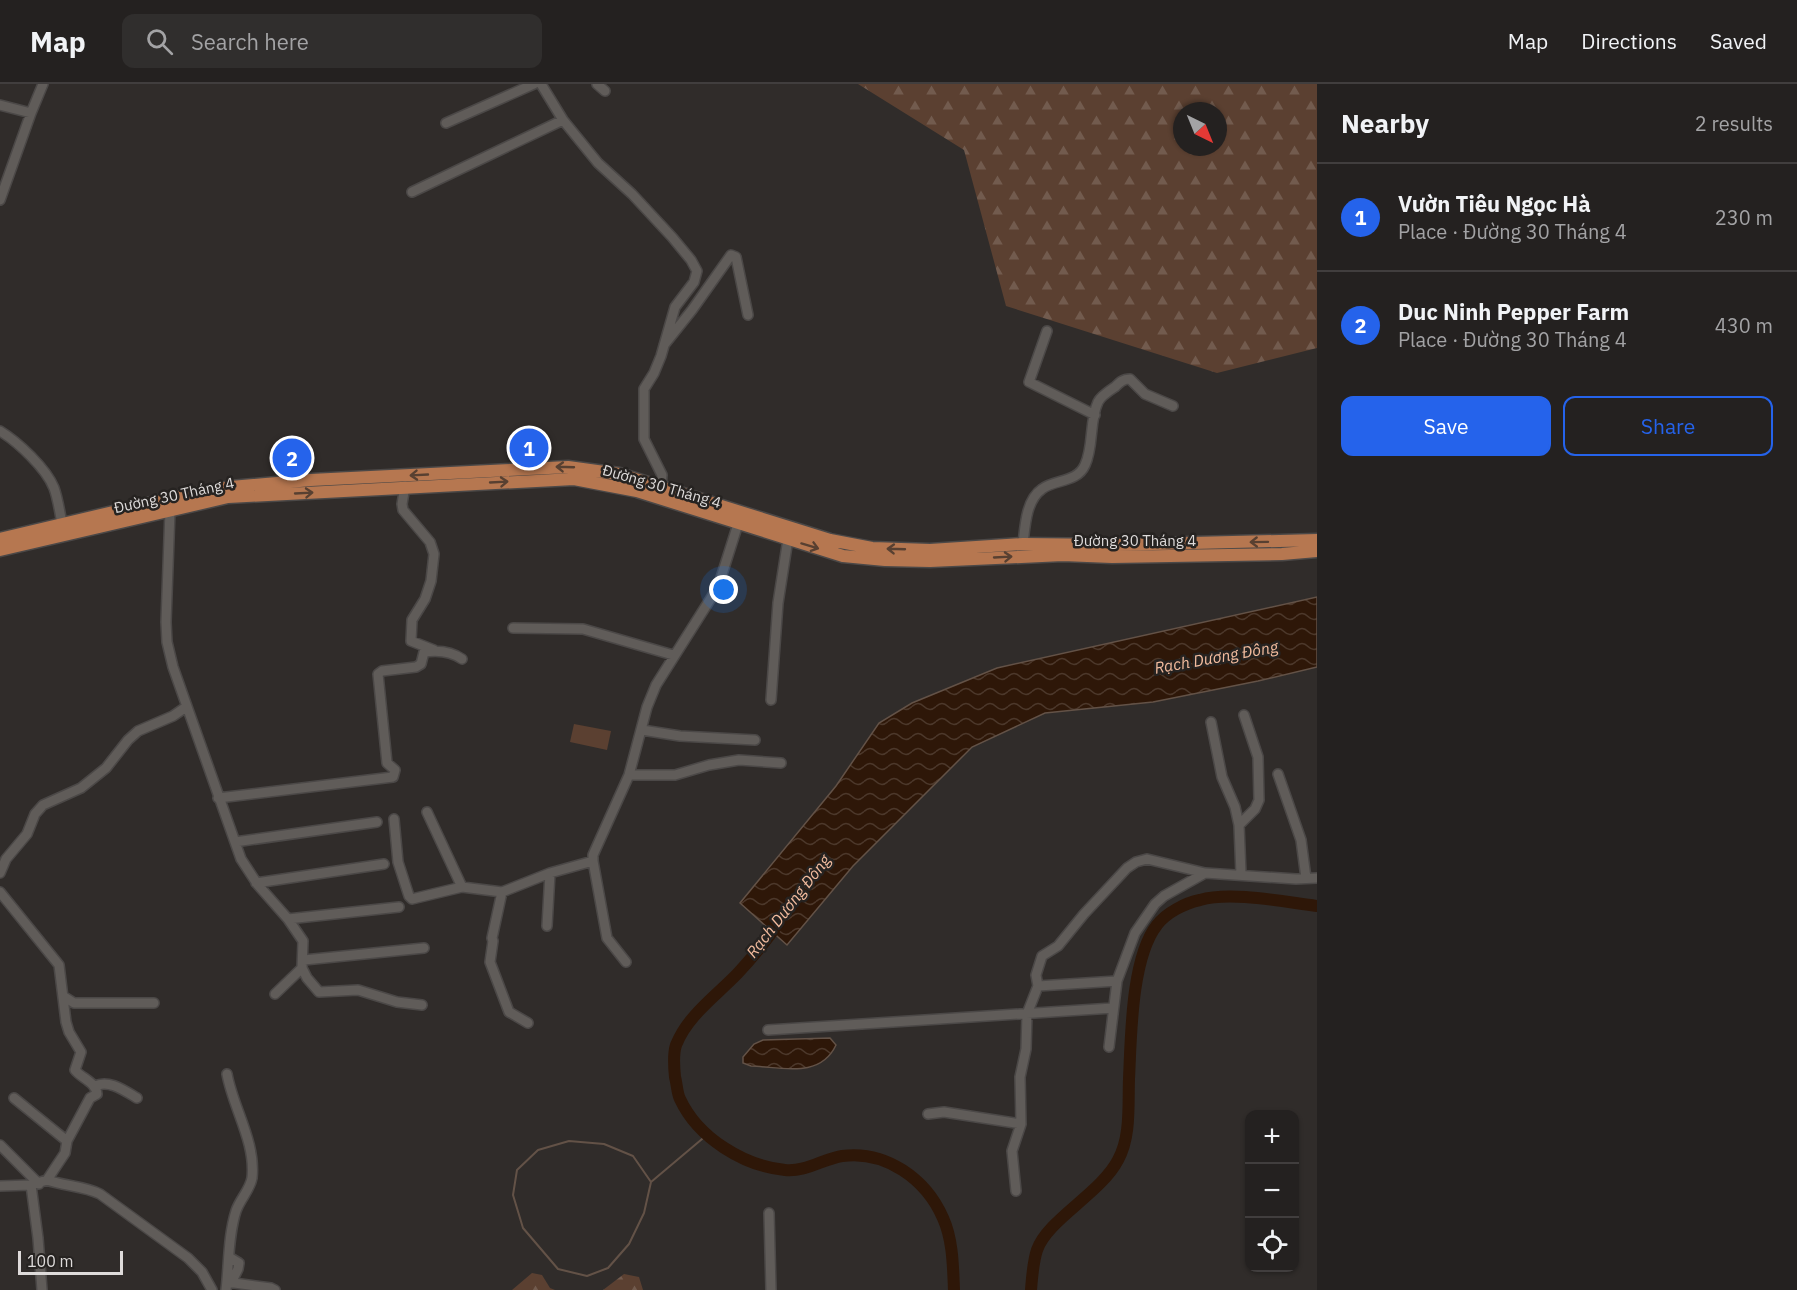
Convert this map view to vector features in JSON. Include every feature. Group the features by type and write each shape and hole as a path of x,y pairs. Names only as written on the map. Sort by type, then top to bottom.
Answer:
{"main road":[{"name":"Đường 30 Tháng 4","path":"0,550 231,487 311,480 441,479 540,473 568,467 619,474 661,488 788,539 843,556 885,560 1023,544 1113,551"},
{"name":"Đường 30 Tháng 4","path":"540,473 637,491 830,540 930,555 1064,555 1113,551 1281,548 1317,551"},
{"name":"Đường 30 Tháng 4","path":"0,539 169,505 228,497 405,486 441,479"},
{"name":"Đường 30 Tháng 4","path":"1281,548 1317,540"}],"street":[{"path":"0,200 43,84"},
{"path":"446,123 540,84 563,120 598,163 632,194 695,266 697,276 675,307 654,373 644,389 644,439 662,474 661,488"},
{"path":"597,84 605,92"},
{"path":"0,105 31,113"},
{"path":"412,192 563,120"},
{"path":"664,345 732,255 736,257 748,315"},
{"path":"1047,331 1029,382 1095,415"},
{"path":"1023,544 1027,515 1037,492 1044,487 1072,478 1085,465 1092,441 1098,403 1103,396 1130,379 1145,394 1173,406"},
{"path":"0,431 24,451 49,478 55,490 62,525"},
{"path":"405,486 403,510 429,542 434,554 425,600 412,620 411,641 435,651"},
{"path":"169,505 167,642 186,707 241,858 256,883 288,919 303,941 303,964 307,978 319,992 358,990 397,1002 422,1005"},
{"path":"626,962 608,938 593,861 596,846 629,775 651,696 673,655 718,587 740,519"},
{"path":"771,700 778,603 788,539"},
{"path":"513,628 583,629 673,655"},
{"path":"219,798 393,777 395,770 387,763 378,674 382,670 416,667 421,664 424,652 456,654 462,660"},
{"path":"0,871 6,859 27,834 35,814 43,805 81,788 106,768 138,731 173,716 186,707"},
{"path":"1239,825 1255,809 1259,800 1258,757 1245,715"},
{"path":"1211,722 1222,777 1235,807 1239,825 1241,874"},
{"path":"642,730 680,736 755,740"},
{"path":"629,775 675,775 709,765 738,760 782,763"},
{"path":"1278,774 1301,840 1306,878"},
{"path":"427,812 462,887"},
{"path":"394,819 398,862 412,899 462,887 502,892 550,873 593,861"},
{"path":"235,842 376,822"},
{"path":"1016,1191 1012,1151 1021,1124 1020,1077 1026,1049 1027,1014 1038,986 1036,975 1042,956 1058,946 1084,914 1127,868 1136,862 1147,859 1205,873 1296,879 1317,878"},
{"path":"256,883 384,864"},
{"path":"547,926 550,873"},
{"path":"1109,1047 1117,981 1135,933 1155,904 1171,891 1205,873"},
{"path":"0,892 59,965 69,1032 81,1052 75,1070 95,1086 97,1094 90,1098 67,1141 65,1153 39,1183 38,1238 42,1290"},
{"path":"502,892 490,959 510,1012 528,1023"},
{"path":"288,919 399,907"},
{"path":"274,994 303,964 424,948"},
{"path":"1038,986 1117,981"},
{"path":"63,996 74,1003 154,1003"},
{"path":"768,1030 1113,1008"},
{"path":"227,1074 236,1109 246,1132 252,1177 249,1188 236,1212 228,1285 275,1290"},
{"path":"95,1086 101,1083 118,1087 137,1098"},
{"path":"14,1098 67,1141"},
{"path":"928,1114 944,1112 1021,1124"},
{"path":"0,1145 39,1183"},
{"path":"0,1186 39,1183 84,1188 100,1194 188,1258 202,1272 212,1290"},
{"path":"769,1213 771,1290"}],"green space":[{"path":"858,84 1317,84 1317,348 1217,373 1006,306 964,150"},
{"path":"574,724 611,731 607,750 570,742"},
{"path":"532,1273 542,1275 550,1288 555,1290 512,1290"},
{"path":"624,1274 639,1277 643,1290 603,1290"}],"water":[{"path":"1317,597 1317,667 1153,702 1045,713 972,747 853,866 787,945 740,903 836,786 879,723 912,703 997,668"},
{"path":"830,1038 836,1045 829,1056 810,1067 787,1069 751,1066 743,1063 743,1057 754,1044 763,1040"}],"waterway":[{"name":"Rạch Dương Đông","path":"1031,1290 1037,1250 1043,1239 1051,1228 1100,1184 1122,1151 1128,1121 1132,1021 1137,977 1148,939 1157,925 1165,916 1182,906 1194,901 1213,898 1258,898 1317,906"},
{"name":"Rạch Dương Đông","path":"781,920 738,973 703,1006 681,1034 674,1052 675,1077 680,1099 688,1113 710,1138 754,1163 793,1170 842,1156 858,1155 874,1158 903,1170 926,1191 943,1218 951,1244 954,1290"},
{"path":"651,1182 633,1156 604,1144 569,1141 538,1150 517,1170 513,1195 523,1228 558,1269 587,1276 608,1268 629,1244 644,1213 651,1182 708,1134"}],"place":[{"name":"Vườn Tiêu Ngọc Hà","path":"529,448"},
{"name":"Duc Ninh Pepper Farm","path":"292,458"}]}
